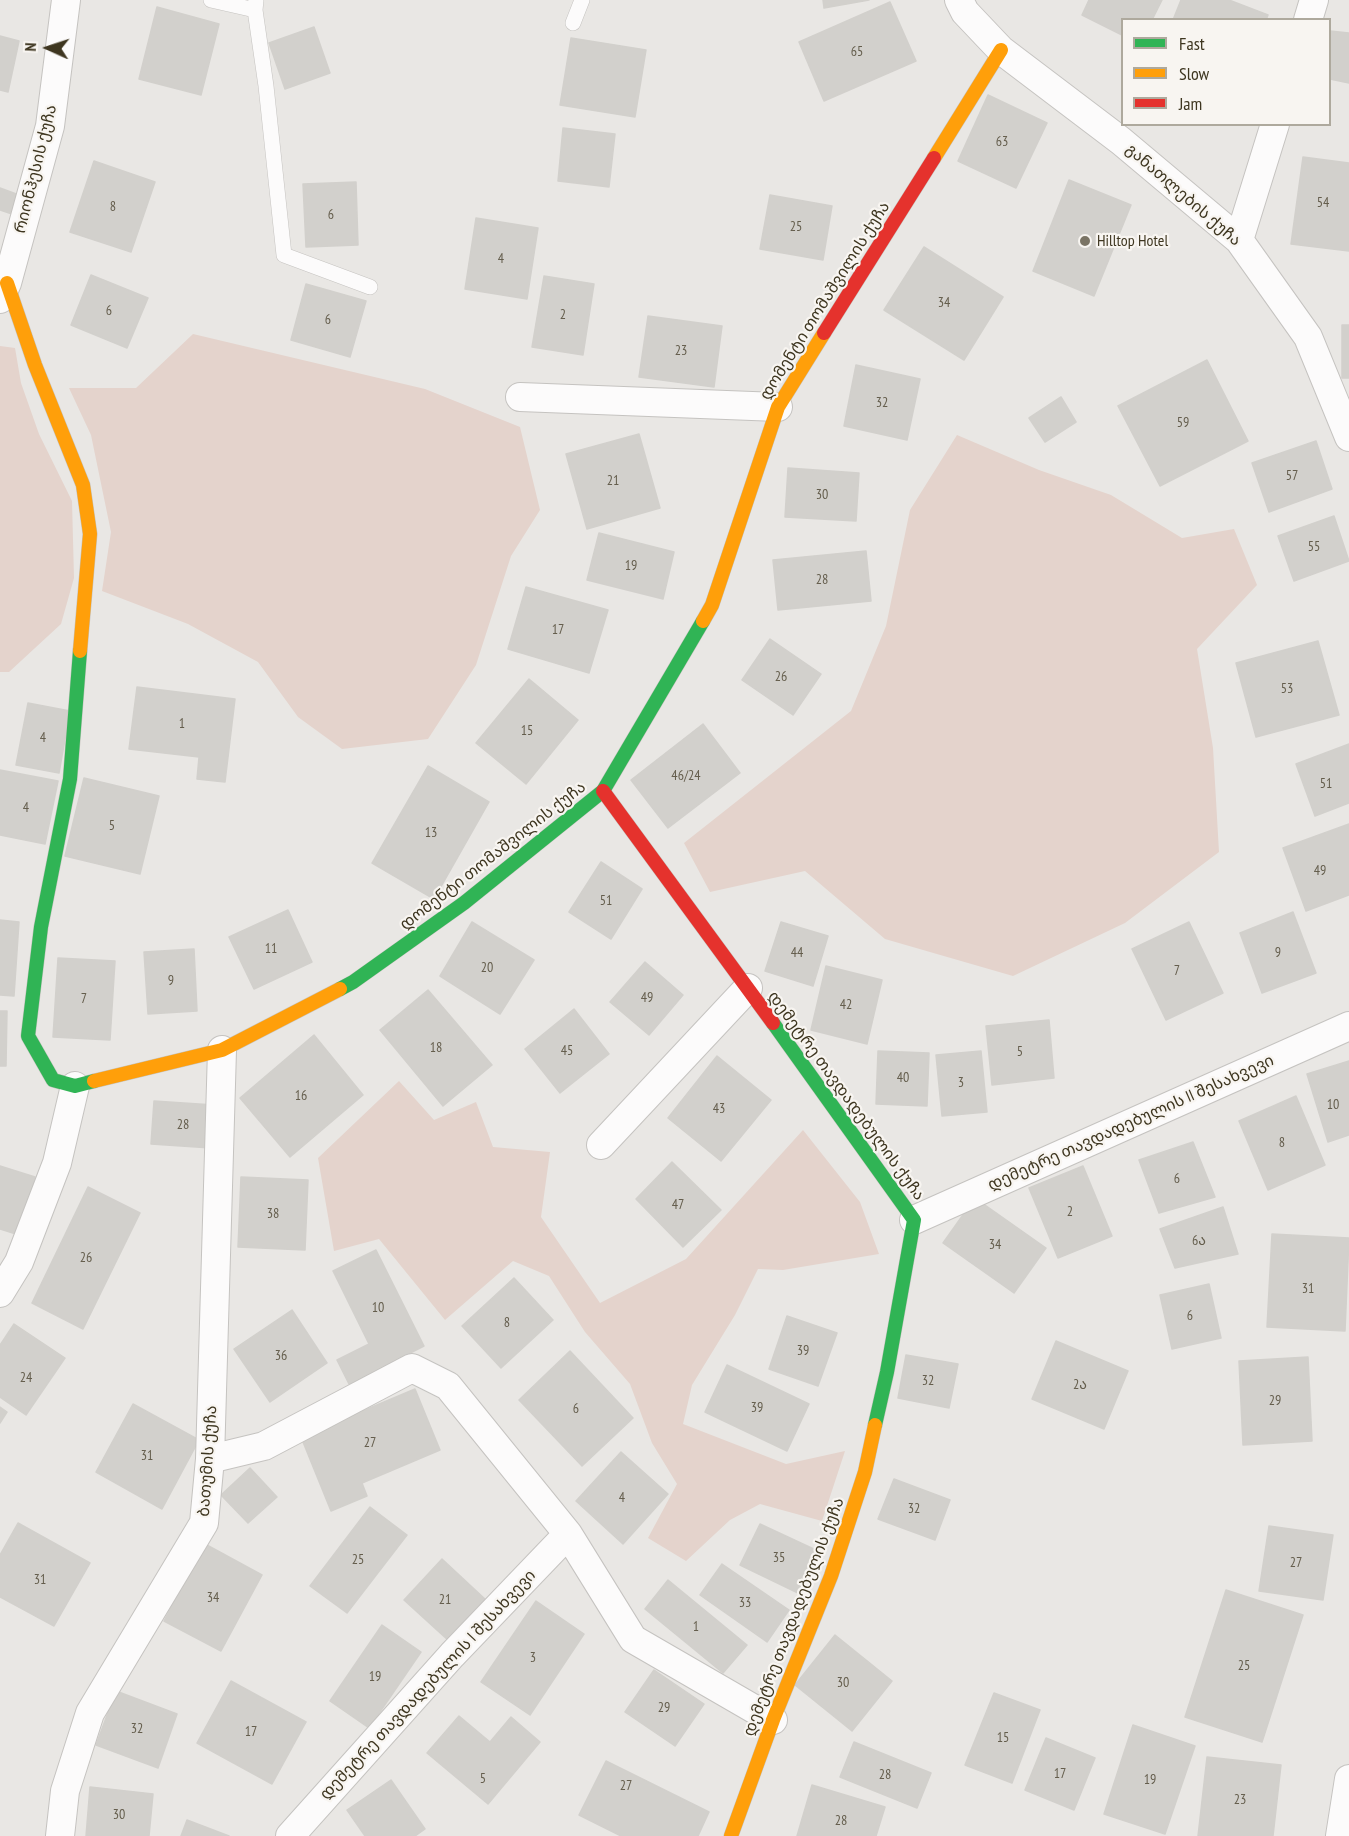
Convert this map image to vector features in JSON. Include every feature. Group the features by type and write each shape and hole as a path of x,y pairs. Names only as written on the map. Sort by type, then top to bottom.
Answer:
{"street":[{"name":"რიონჰესის ქუჩა","path":"3,291 50,126 66,0"},
{"name":"განათლების ქუჩა","path":"959,0 965,12 1001,50 1121,141 1239,240 1308,337 1349,437"},
{"path":"1309,18 1314,0"},
{"name":"დომენტი თომაშვილის ქუჩა","path":"75,1086 222,1050 353,982 464,903 603,791 712,605 778,407 1001,50"},
{"path":"1239,240 1274,126"},
{"path":"0,1293 19,1262 57,1163 75,1086 53,1080 28,1036 41,927 70,779 90,534 83,485 3,291"},
{"path":"520,397 778,407"},
{"name":"დემეტრე თავდადებულის ქუჩა","path":"603,791 914,1220 887,1372 865,1472 831,1576 773,1720 730,1836"},
{"path":"601,1145 748,988"},
{"name":"დემეტრე თავდადებულის II შესახვევი","path":"914,1220 1349,1026"},
{"name":"ბათუმის ქუჩა","path":"60,1836 65,1791 90,1713 204,1523 210,1459 222,1050"},
{"path":"210,1459 264,1446 412,1368 448,1386 568,1534 633,1640 773,1720"},
{"name":"დემეტრე თავდადებულის I შესახვევი","path":"290,1836 452,1655 568,1534"},
{"path":"1340,1836 1349,1779"}],"lane":[{"path":"211,0 255,5 284,255 370,287"},
{"path":"573,23 582,0"}],"shaded area":[{"path":"193,334 425,389 520,427 540,510 511,556 476,665 428,739 342,749 298,717 258,662 188,624 102,591 111,532 91,435 69,388 136,388"},
{"path":"0,346 15,348 21,383 39,434 72,501 74,578 61,624 9,672 0,672"},
{"path":"957,435 1039,470 1111,495 1182,538 1234,529 1257,585 1197,649 1213,748 1219,852 1125,923 1013,976 885,939 805,871 710,892 684,843 851,711 886,626 910,510"},
{"path":"399,1081 434,1120 476,1102 493,1147 550,1152 541,1217 600,1303 686,1259 803,1130 860,1202 879,1254 783,1270 758,1269 735,1315 692,1385 683,1424 786,1464 845,1451 822,1521 760,1504 730,1520 686,1561 648,1538 677,1484 652,1443 630,1384 585,1332 549,1276 513,1261 445,1320 379,1239 334,1251 318,1158"}],"building":[{"path":"823,0 869,0 824,8"},
{"path":"1089,0 1162,0 1153,18 1121,18 1121,34 1082,15"},
{"path":"1181,0 1229,0 1268,15 1267,18 1174,18"},
{"path":"890,2 916,61 824,101 799,42"},
{"path":"157,7 219,24 201,95 139,79"},
{"path":"314,27 330,73 285,89 269,43"},
{"path":"1331,31 1349,33 1349,83 1331,79"},
{"path":"0,36 19,41 8,92 0,90"},
{"path":"571,38 646,50 635,117 560,105"},
{"path":"988,95 1047,123 1016,188 958,161"},
{"path":"563,128 615,134 609,187 558,181"},
{"path":"1303,157 1349,163 1349,251 1291,244"},
{"path":"94,161 155,182 131,252 70,232"},
{"path":"1069,180 1131,205 1094,296 1033,271"},
{"path":"356,182 358,245 306,247 303,184"},
{"path":"0,188 19,195 12,214 0,210"},
{"path":"770,195 832,206 823,260 760,249"},
{"path":"476,218 538,228 527,299 465,289"},
{"path":"924,247 1003,297 964,360 884,310"},
{"path":"91,275 148,298 127,348 71,325"},
{"path":"544,276 594,284 583,355 532,347"},
{"path":"306,284 366,301 350,357 291,340"},
{"path":"648,316 722,326 714,387 639,377"},
{"path":"1342,325 1349,325 1349,378 1342,378"},
{"path":"1207,360 1248,441 1160,486 1118,406"},
{"path":"856,365 920,379 907,440 844,426"},
{"path":"1061,397 1076,422 1045,442 1029,418"},
{"path":"639,434 660,508 587,529 566,454"},
{"path":"1316,441 1332,489 1269,512 1252,463"},
{"path":"788,468 859,473 856,521 785,517"},
{"path":"1334,516 1349,561 1294,581 1278,536"},
{"path":"599,533 674,552 663,599 587,580"},
{"path":"866,551 871,601 778,610 773,560"},
{"path":"526,587 608,610 589,673 508,649"},
{"path":"770,639 821,674 793,715 742,680"},
{"path":"1318,641 1339,715 1256,737 1236,663"},
{"path":"529,679 578,720 526,784 476,743"},
{"path":"137,687 235,699 225,782 197,779 199,757 129,749"},
{"path":"28,703 70,711 59,773 16,765"},
{"path":"703,724 740,773 668,828 631,780"},
{"path":"1349,744 1349,803 1315,816 1296,764"},
{"path":"428,766 489,802 434,899 372,863"},
{"path":"0,770 58,781 45,844 0,835"},
{"path":"84,778 159,796 140,874 65,856"},
{"path":"1349,824 1349,895 1306,911 1283,848"},
{"path":"601,862 642,889 611,939 569,912"},
{"path":"288,910 312,962 254,989 229,937"},
{"path":"1293,912 1316,973 1262,993 1240,933"},
{"path":"0,920 19,922 14,996 0,995"},
{"path":"472,922 534,960 500,1014 440,976"},
{"path":"781,922 828,936 813,986 765,971"},
{"path":"1189,922 1223,993 1166,1020 1132,949"},
{"path":"194,949 197,1011 148,1014 144,952"},
{"path":"58,958 115,961 110,1040 53,1037"},
{"path":"645,962 683,995 649,1035 610,1002"},
{"path":"826,966 882,980 867,1044 811,1030"},
{"path":"428,990 492,1065 443,1106 380,1030"},
{"path":"574,1009 609,1054 560,1093 525,1049"},
{"path":"0,1011 7,1011 6,1066 0,1066"},
{"path":"1049,1020 1054,1078 992,1085 986,1026"},
{"path":"314,1035 363,1095 290,1157 240,1098"},
{"path":"878,1051 929,1053 927,1106 876,1104"},
{"path":"981,1051 987,1112 942,1116 936,1055"},
{"path":"717,1056 771,1100 721,1161 668,1118"},
{"path":"1349,1061 1349,1135 1328,1142 1307,1074"},
{"path":"1296,1096 1325,1165 1268,1190 1239,1121"},
{"path":"154,1101 214,1105 211,1148 151,1144"},
{"path":"1193,1142 1215,1197 1159,1213 1139,1160"},
{"path":"672,1162 721,1210 683,1247 636,1199"},
{"path":"0,1166 35,1177 16,1234 0,1229"},
{"path":"1083,1166 1112,1236 1058,1258 1029,1188"},
{"path":"241,1177 308,1180 305,1250 238,1247"},
{"path":"88,1187 140,1213 83,1329 32,1303"},
{"path":"975,1198 1046,1248 1014,1293 943,1243"},
{"path":"1223,1207 1238,1254 1175,1268 1160,1229"},
{"path":"1272,1234 1349,1238 1345,1331 1267,1327"},
{"path":"376,1250 424,1346 349,1384 337,1360 369,1344 333,1271"},
{"path":"514,1278 553,1320 501,1368 462,1326"},
{"path":"1209,1284 1221,1338 1172,1349 1160,1295"},
{"path":"292,1310 327,1363 270,1402 234,1349"},
{"path":"787,1316 837,1333 818,1386 769,1369"},
{"path":"14,1324 65,1358 26,1415 0,1397 0,1345"},
{"path":"1056,1341 1128,1371 1104,1429 1032,1399"},
{"path":"570,1351 633,1418 582,1466 519,1400"},
{"path":"906,1355 958,1364 949,1408 898,1398"},
{"path":"1308,1357 1312,1441 1243,1445 1239,1361"},
{"path":"727,1365 809,1404 787,1451 705,1412"},
{"path":"415,1389 440,1450 362,1483 367,1496 331,1511 301,1437"},
{"path":"133,1404 199,1440 162,1509 96,1472"},
{"path":"0,1407 7,1412 0,1423"},
{"path":"621,1452 668,1494 623,1544 576,1501"},
{"path":"250,1468 277,1497 248,1523 221,1495"},
{"path":"894,1479 950,1500 935,1540 878,1519"},
{"path":"370,1507 407,1535 347,1613 310,1586"},
{"path":"18,1523 90,1563 54,1626 0,1597 0,1555"},
{"path":"760,1524 818,1551 798,1593 740,1565"},
{"path":"1269,1526 1333,1535 1323,1600 1259,1591"},
{"path":"205,1544 262,1575 221,1651 164,1621"},
{"path":"442,1559 486,1600 449,1641 404,1600"},
{"path":"722,1564 789,1610 767,1642 700,1595"},
{"path":"668,1580 747,1645 723,1673 645,1609"},
{"path":"1226,1590 1303,1615 1262,1742 1185,1717"},
{"path":"536,1601 584,1634 530,1715 481,1682"},
{"path":"382,1625 421,1652 369,1728 330,1701"},
{"path":"835,1635 892,1681 852,1731 795,1685"},
{"path":"654,1670 704,1704 675,1746 625,1712"},
{"path":"231,1681 306,1722 272,1784 197,1743"},
{"path":"116,1691 177,1714 158,1768 96,1745"},
{"path":"994,1693 1040,1710 1012,1783 965,1765"},
{"path":"459,1716 490,1742 511,1717 540,1742 488,1804 427,1753"},
{"path":"1133,1725 1195,1746 1165,1834 1104,1814"},
{"path":"1046,1738 1095,1758 1074,1810 1025,1790"},
{"path":"854,1742 931,1773 917,1808 840,1777"},
{"path":"1207,1757 1281,1765 1273,1836 1198,1836"},
{"path":"606,1761 709,1812 698,1836 621,1836 579,1815"},
{"path":"391,1780 425,1829 415,1836 365,1836 347,1810"},
{"path":"812,1785 885,1807 876,1836 797,1836"},
{"path":"90,1787 153,1794 149,1836 86,1836"},
{"path":"187,1820 229,1836 181,1836"}],"traffic: fast":[{"path":"340,989 464,903 603,791 703,621"},
{"path":"80,651 70,779 41,927 28,1036 53,1080 75,1086 94,1081"},
{"path":"773,1023 914,1220 887,1372 875,1425"}],"traffic: slow":[{"path":"934,158 1001,50"},
{"path":"7,283 35,365 83,485 90,534 80,651"},
{"path":"703,621 712,605 778,407 824,333"},
{"path":"94,1081 222,1050 340,989"},
{"path":"731,1836 773,1720 831,1576 865,1472 875,1425"}],"traffic: jam":[{"path":"824,333 934,158"},
{"path":"603,791 773,1023"}],"place":[{"name":"Hilltop Hotel","path":"1085,241"}]}
